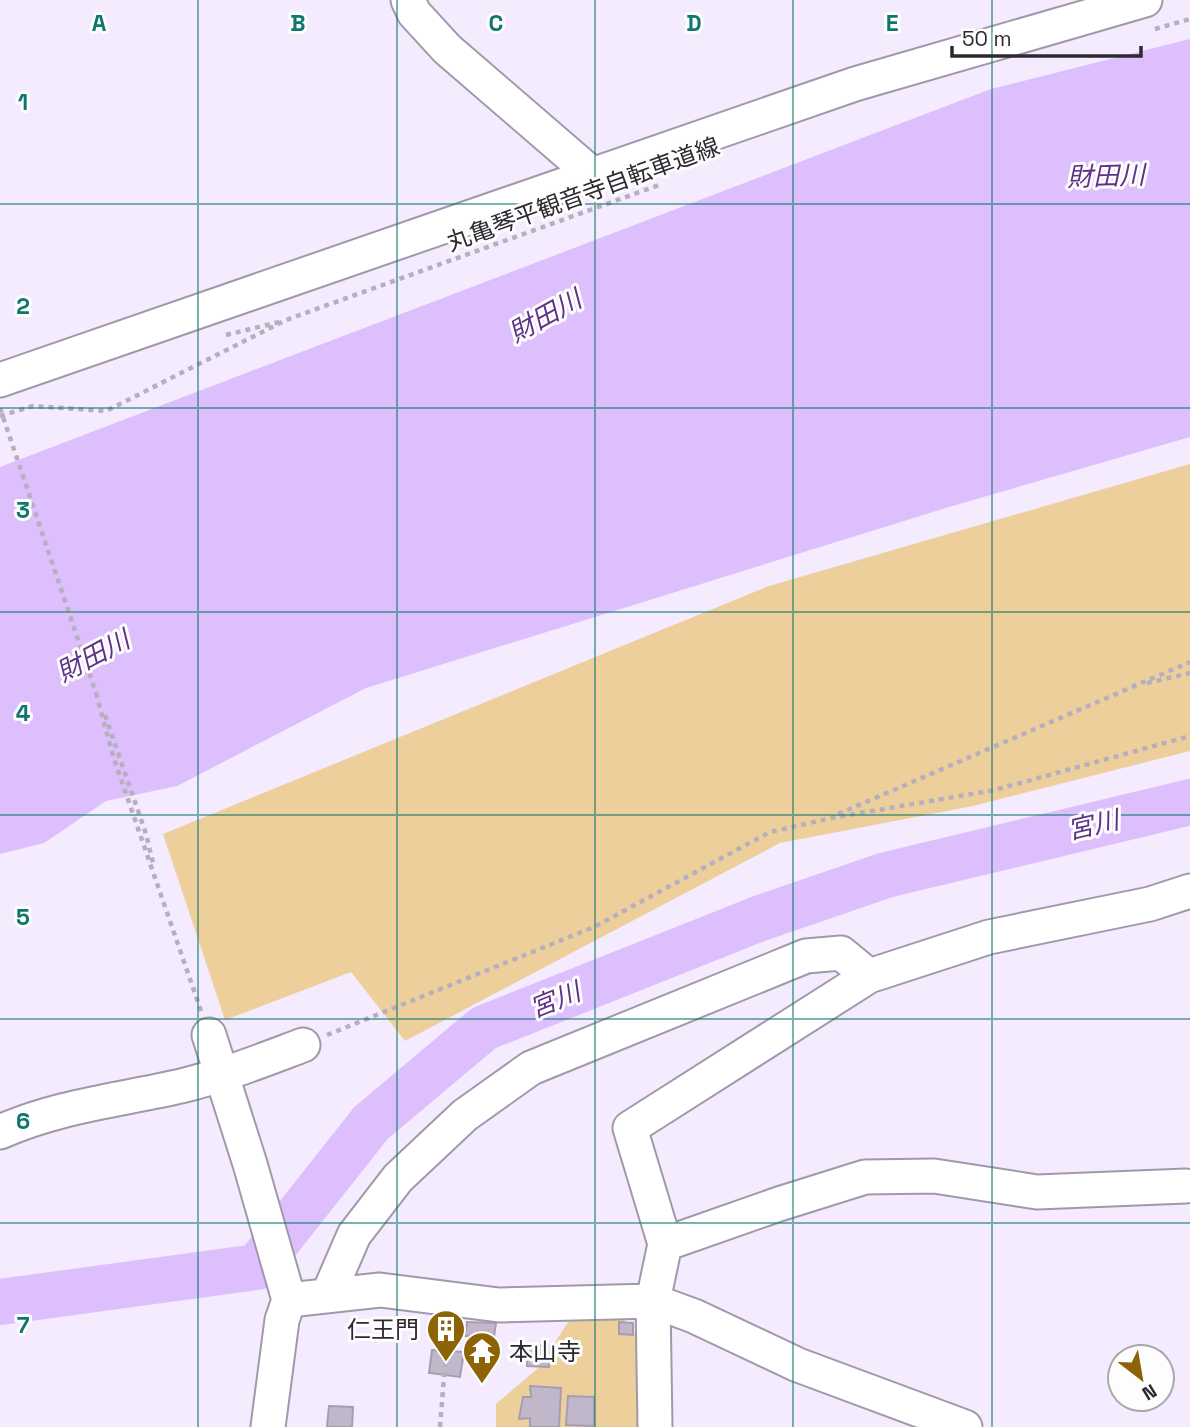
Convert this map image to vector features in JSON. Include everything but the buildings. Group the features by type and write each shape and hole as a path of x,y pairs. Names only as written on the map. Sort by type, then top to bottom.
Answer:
{"street":[{"path":"408,0 414,13 447,49 593,175"},
{"path":"0,380 855,84 1148,15"},
{"path":"655,1427 653,1301 665,1244 630,1128 869,976 989,937 1150,904 1190,891"},
{"path":"328,1295 354,1235 398,1178 465,1115 531,1068 806,956 841,953 869,976"},
{"path":"209,1035 287,1294 268,1427"},
{"path":"0,1132 88,1103 181,1086 220,1075 303,1045"},
{"path":"665,1244 865,1177 934,1176 1037,1192 1186,1186"},
{"path":"287,1294 310,1299 380,1290 499,1305 653,1301 694,1316 798,1365 965,1427"}],"path":[{"path":"1148,15 1190,19"},
{"name":"丸亀琴平観音寺自転車道線","path":"0,416 33,406 106,411 286,320 664,184"},
{"path":"0,408 96,693 113,756 209,1035"},
{"path":"831,818 1190,662"},
{"path":"1137,685 1190,673"},
{"path":"303,1045 594,928 770,832 831,818 995,790 1190,736"},
{"path":"440,1427 450,1298"}],"shaded area":[{"path":"1190,464 1190,751 973,806 780,843 405,1041 351,972 225,1020 163,834 769,586"},
{"path":"620,1314 647,1349 644,1427 496,1427 496,1404 538,1368 569,1321"}],"water":[{"name":"財田川","path":"1190,39 1190,437 949,507 366,688 177,786 106,801 44,843 0,854 0,467 991,89"}],"waterway":[{"name":"宮川","path":"0,1302 257,1267 371,1123 484,1028 758,919 886,875 1190,802"}],"place":[{"name":"仁王門","path":"446,1363"},
{"name":"本山寺","path":"482,1385"}]}
